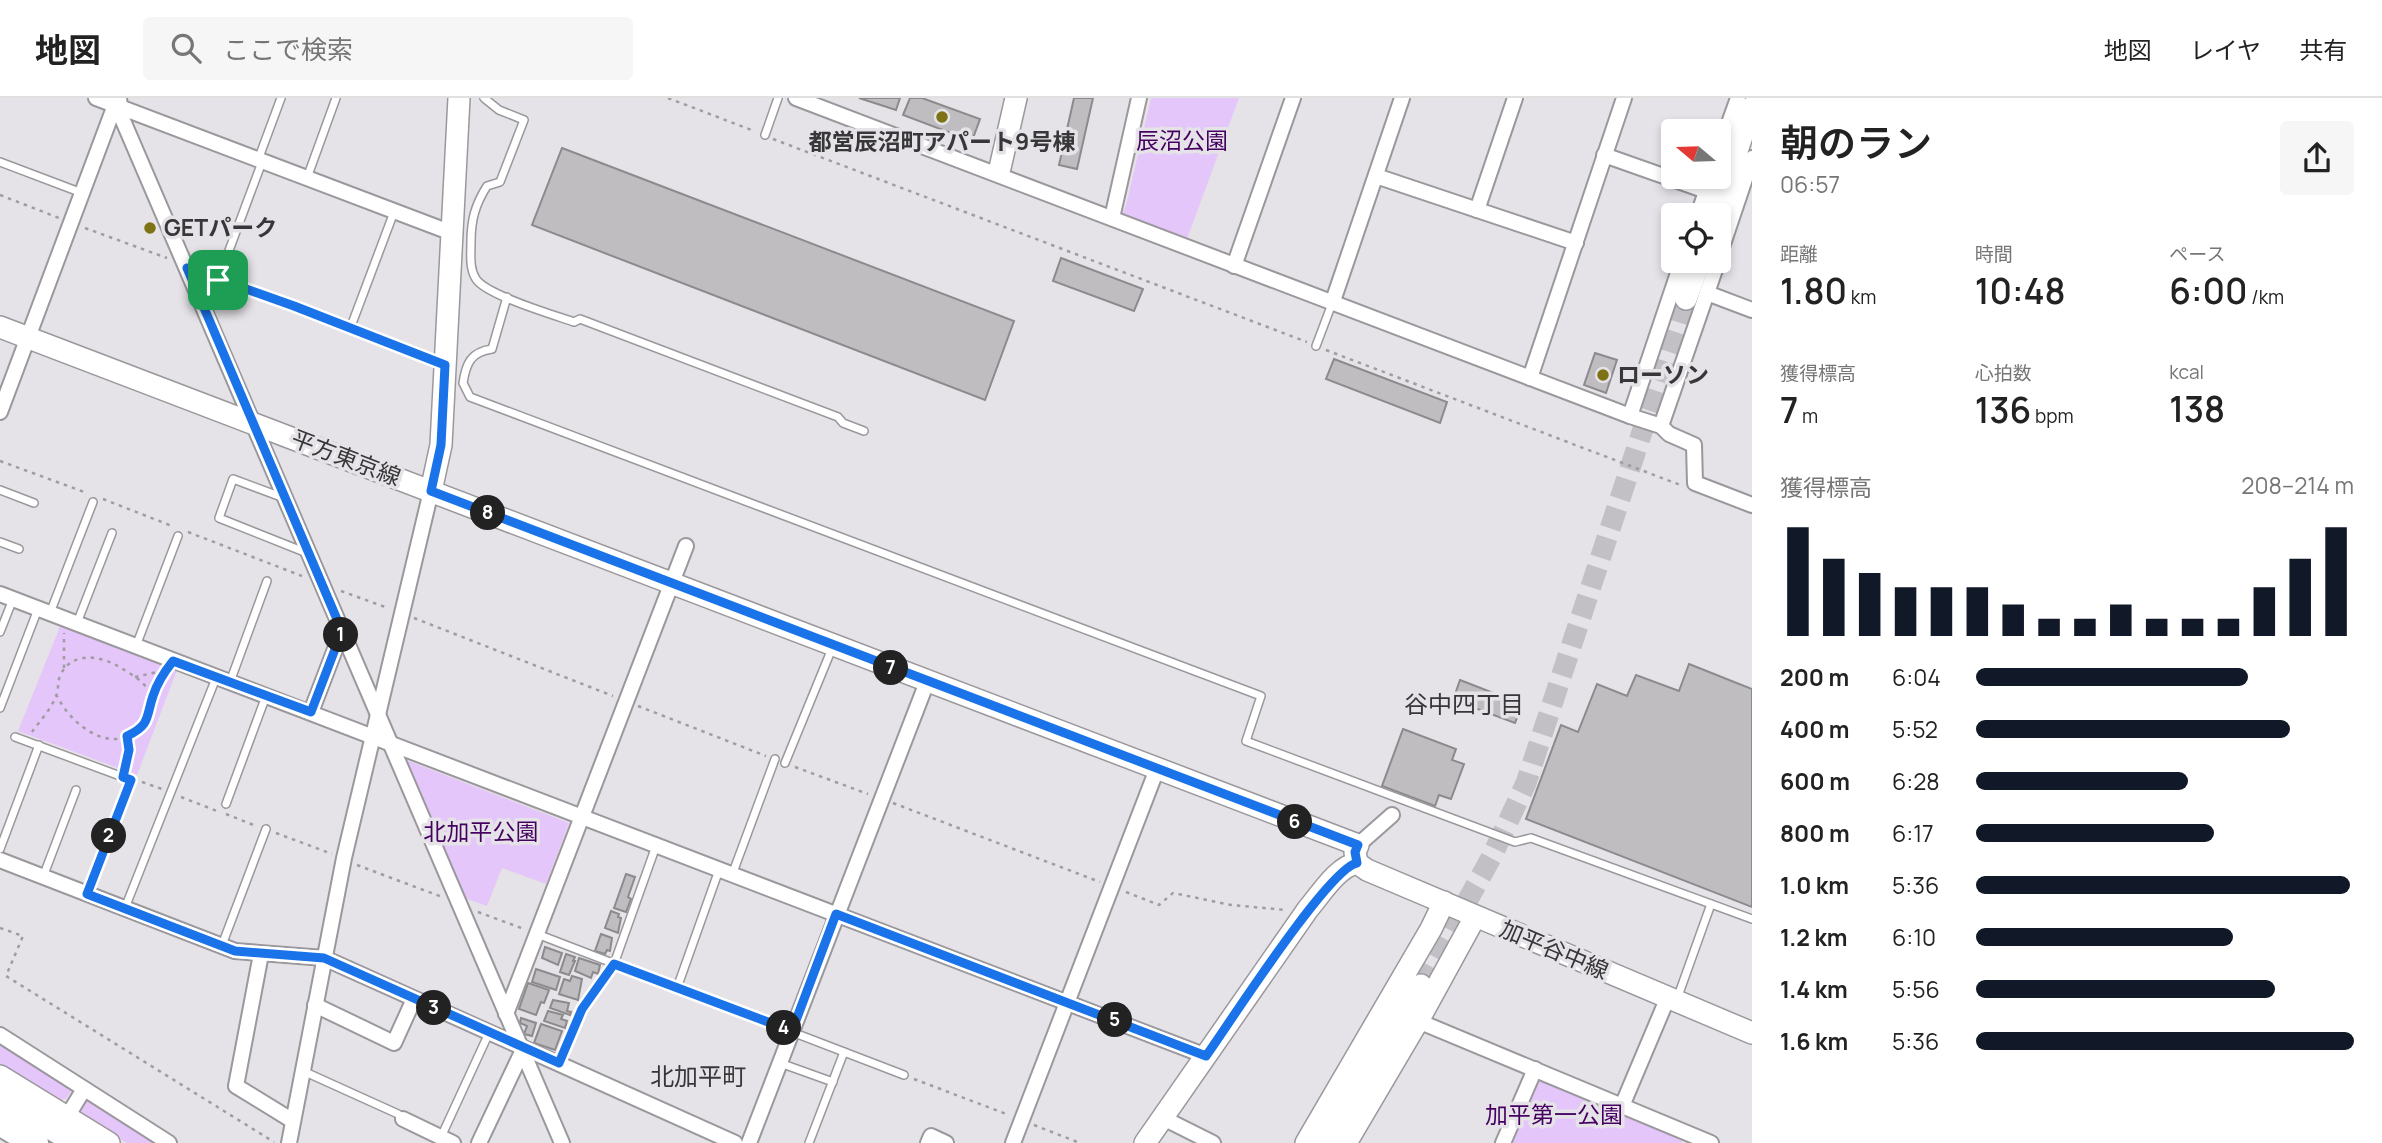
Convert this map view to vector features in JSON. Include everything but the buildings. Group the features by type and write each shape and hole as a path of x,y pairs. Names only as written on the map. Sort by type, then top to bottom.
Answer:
{"highway":[{"path":"0,1095 79,1143"},
{"path":"0,1122 35,1143"}],"street":[{"path":"96,98 117,103 260,161 452,233"},
{"path":"289,1143 344,859 441,445 458,98"},
{"path":"796,98 999,171 1234,265 1661,426 1694,445 1695,483 1752,505"},
{"path":"999,171 1016,98"},
{"path":"1112,218 1139,98"},
{"path":"1234,265 1293,98"},
{"path":"1333,301 1402,98"},
{"path":"1477,209 1515,98"},
{"path":"1530,378 1623,98"},
{"path":"1730,119 1738,98"},
{"path":"0,412 117,103"},
{"path":"117,103 562,1143"},
{"path":"1719,203 1752,107"},
{"path":"1604,155 1661,171"},
{"path":"1731,233 1745,203 1752,158"},
{"path":"1376,176 1576,243"},
{"path":"1630,416 1678,273"},
{"path":"1686,299 1696,273"},
{"path":"1661,426 1714,273"},
{"path":"1707,293 1752,310"},
{"name":"平方東京線","path":"0,327 1157,769 1358,854"},
{"path":"506,1014 687,546"},
{"path":"6,596 1206,1056"},
{"path":"311,712 342,631"},
{"path":"749,1143 927,682"},
{"path":"1013,1143 1157,769"},
{"path":"1145,1143 1308,909 1392,815"},
{"name":"加平谷中線","path":"1358,854 1367,870 1752,1033"},
{"path":"0,860 235,951 324,958 521,1049 559,1063 735,1143"},
{"path":"1306,1143 1425,941 1444,902"},
{"path":"1346,1143 1475,917"},
{"path":"261,954 236,1086 293,1121"},
{"path":"1328,1143 1421,985"},
{"path":"315,1005 394,1043 414,999"},
{"path":"1622,1106 1672,999"},
{"path":"1418,1021 1622,1106 1691,1139 1711,1143"},
{"path":"0,1035 169,1143"},
{"path":"480,1143 521,1049"},
{"path":"1503,1143 1535,1069"},
{"path":"0,1076 109,1143"},
{"path":"67,1116 84,1089"},
{"path":"1163,1118 1213,1143"},
{"path":"403,1119 439,1139"},
{"path":"928,1143 931,1136 946,1143"}],"lane":[{"path":"218,280 281,98"},
{"path":"307,179 336,98"},
{"path":"484,98 499,110 524,120 500,182 486,186 475,204 471,259 477,281 507,297 574,322 580,319 838,417 843,423 864,430"},
{"path":"765,135 778,98"},
{"path":"0,162 82,193"},
{"path":"350,329 394,212"},
{"path":"186,267 294,306"},
{"path":"507,297 492,349 475,352 469,361 463,383 470,397 1261,696 1246,741 1515,842 1531,838 1752,919"},
{"path":"1317,346 1333,301"},
{"path":"285,498 233,479 219,518 309,554"},
{"path":"0,490 34,503"},
{"path":"0,708 93,502"},
{"path":"71,622 112,533"},
{"path":"136,647 178,536"},
{"path":"0,542 19,549"},
{"path":"125,908 267,581"},
{"path":"0,632 6,596"},
{"path":"786,763 834,645"},
{"path":"226,804 267,696"},
{"path":"15,737 131,780 87,894"},
{"path":"0,849 39,745"},
{"path":"677,988 775,760"},
{"path":"43,877 76,790"},
{"path":"222,946 266,829"},
{"path":"559,1063 582,1009 614,964 656,846"},
{"path":"1672,999 1711,904"},
{"path":"537,934 904,1075"},
{"path":"439,1139 489,1032"},
{"path":"809,1143 844,1052"},
{"path":"780,1063 833,1082"},
{"path":"302,1070 403,1119"}],"path":[{"path":"668,98 1692,490 1695,483"},
{"path":"0,195 186,267"},
{"path":"294,306 445,365"},
{"path":"0,461 402,613 775,760"},
{"path":"64,670 71,622"},
{"path":"26,741 57,696 57,687 67,665 87,656 110,662 135,677 153,696"},
{"path":"57,696 76,723 97,738 127,736 143,726 166,669 135,677"},
{"path":"123,777 129,750 127,736"},
{"path":"786,763 1159,905 1173,893 1231,905 1296,911"},
{"path":"0,928 23,936 6,975 276,1143"},
{"path":"904,1075 1080,1143"}],"green space":[{"name":"辰沼公園","path":"1151,98 1239,98 1187,239 1122,214"},
{"path":"61,624 177,670 137,775 18,731"},
{"name":"北加平公園","path":"406,760 569,823 546,884 502,868 487,906 464,898"},
{"path":"0,1042 73,1088 66,1099 59,1100 0,1063"},
{"name":"加平第一公園","path":"1543,1080 1679,1136 1682,1143 1511,1143 1537,1082"},
{"path":"87,1098 160,1143 127,1143 79,1114 78,1111"}],"tunnel":[{"path":"1421,985 1492,856 1526,783 1686,299"}],"place":[{"name":"都営辰沼町アパート9号棟","path":"942,117"},
{"name":"GETパーク","path":"150,228"},
{"name":"ローソン","path":"1603,375"}],"district":[{"name":"谷中四丁目","path":"1464,705"},
{"name":"北加平町","path":"698,1077"}],"route":[{"path":"187,268 218,280 294,306 445,365 441,445 431,491 1358,845 1355,852 1357,863 1338,875 1308,909 1206,1056 836,914 792,1031 614,964 582,1009 559,1063 324,958 235,951 87,894 131,780 123,777 129,750 127,736 143,726 150,713 153,696 166,669 173,661 311,712 342,631 187,268"}]}
